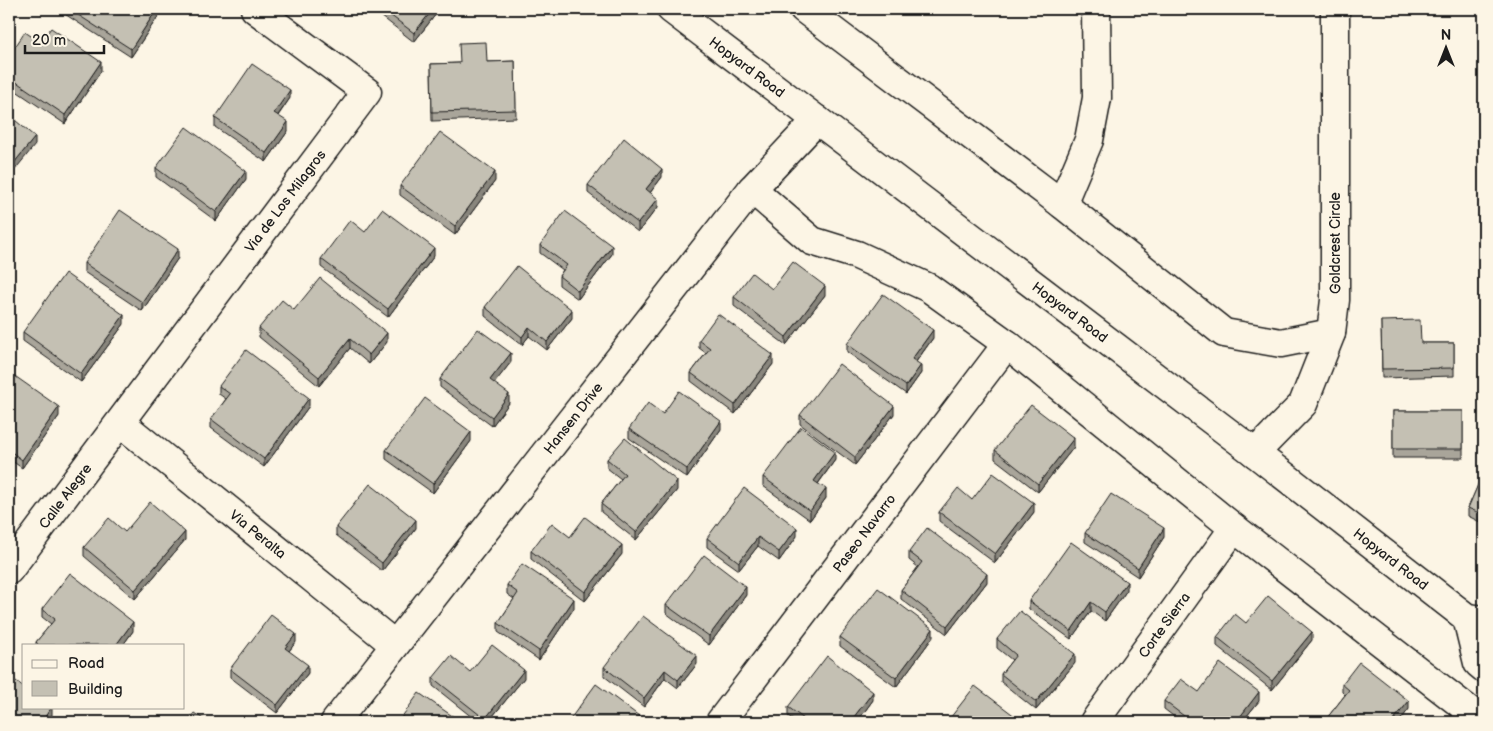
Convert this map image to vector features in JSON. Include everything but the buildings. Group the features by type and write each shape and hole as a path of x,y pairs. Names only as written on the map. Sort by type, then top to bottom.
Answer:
{"street":[{"name":"Via de Los Milagros","path":"121,422 366,92 256,9"},
{"name":"Hopyard Road","path":"671,9 1475,619 1478,663 1484,668"},
{"path":"1062,204 1089,140 1097,98 1096,9"},
{"name":"Goldcrest Circle","path":"1255,452 1303,404 1331,333 1335,300 1335,9"},
{"path":"812,11 1062,204 1224,333 1280,343 1331,333"},
{"name":"Hansen Drive","path":"335,722 752,189 817,120"},
{"path":"752,189 812,241 858,255 929,288 1007,344 1468,718"},
{"name":"Paseo Navarro","path":"720,722 1007,344"},
{"name":"Calle Alegre","path":"9,570 121,422"},
{"name":"Via Peralta","path":"121,422 395,645"},
{"name":"Corte Sierra","path":"1094,722 1234,528"}]}
